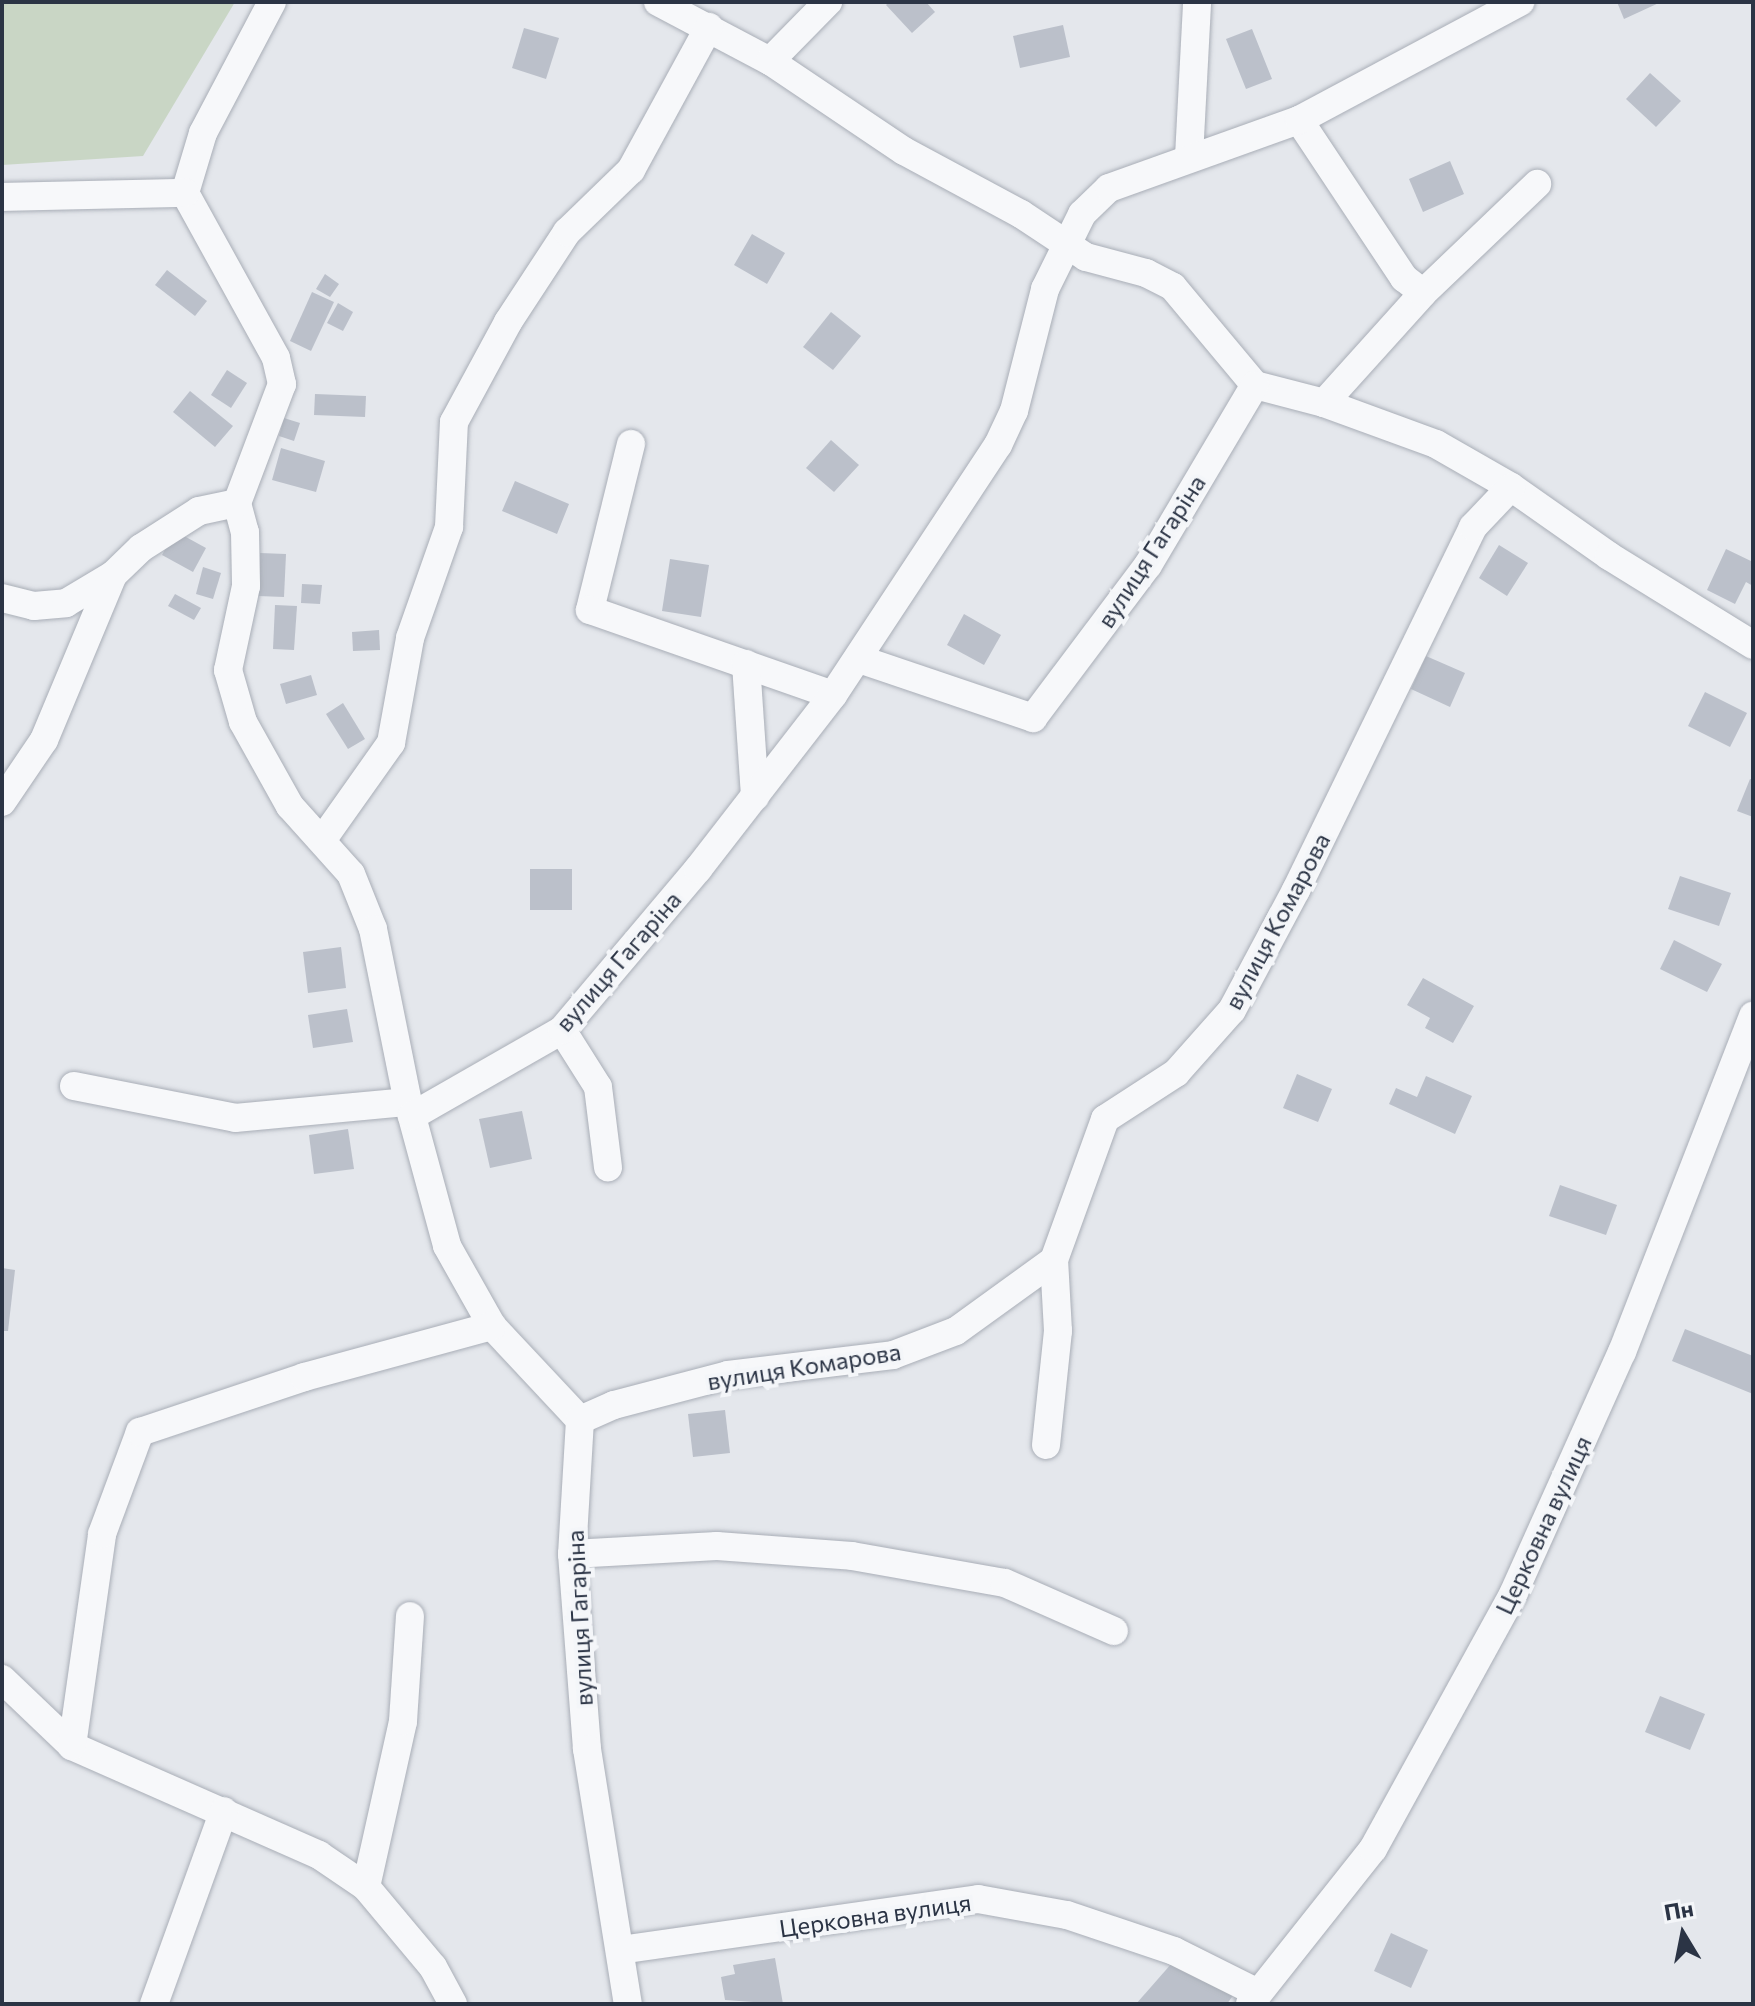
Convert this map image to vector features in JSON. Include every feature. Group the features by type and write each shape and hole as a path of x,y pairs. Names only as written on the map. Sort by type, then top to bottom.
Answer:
{"street":[{"path":"272,2 203,133 185,193 276,358 282,384 237,503 245,532 246,586 228,670 243,722 283,794 351,874 373,929 410,1109 447,1246 492,1326 580,1420"},
{"path":"658,2 770,61 904,151 1086,257 1146,273 1173,287 1255,385 1324,403 1436,444 1511,487 1609,556 1753,645"},
{"path":"770,61 828,2"},
{"path":"1189,157 1197,2"},
{"name":"вулиця Гагаріна","path":"410,1109 562,1030 755,797 833,695 998,445 1014,411 1045,289 1082,214 1109,188 1299,120 1520,2"},
{"path":"323,839 391,743 410,638 449,527 454,422 508,322 567,232 631,170 709,27"},
{"path":"1299,120 1404,278 1423,293"},
{"path":"1324,403 1423,293 1537,184"},
{"path":"2,197 185,193"},
{"name":"вулиця Гагаріна","path":"859,659 1033,718 1148,565 1255,385"},
{"path":"631,444 590,610 833,695"},
{"name":"вулиця Комарова","path":"580,1420 614,1405 728,1375 893,1355 956,1331 1054,1260 1105,1119 1176,1073 1232,1010 1296,890 1473,527 1511,487"},
{"path":"2,598 34,606 66,603 113,575 141,548 199,511 237,503"},
{"path":"2,802 44,740 113,575"},
{"path":"746,664 755,797"},
{"name":"Церковна вулиця","path":"620,1950 978,1899 1081,1919 1174,1951 1254,1998 1373,1849 1514,1592 1622,1352 1753,1016"},
{"path":"562,1030 598,1087 608,1167"},
{"path":"74,1086 235,1118 410,1109"},
{"path":"1046,1445 1058,1331 1054,1260"},
{"path":"72,1746 102,1534 140,1432 304,1377 492,1326"},
{"name":"вулиця Гагаріна","path":"580,1420 572,1554 587,1749 628,2004"},
{"path":"572,1554 717,1546 852,1556 1005,1583 1114,1631"},
{"path":"366,1887 403,1721 410,1616"},
{"path":"2,1679 72,1746 137,1779 224,1811 319,1855 366,1887 433,1967 453,2004"},
{"path":"154,2004 224,1811"}],"green space":[{"path":"2,2 235,2 143,156 2,165"}],"building":[{"path":"889,2 926,2 935,12 912,33 886,5"},
{"path":"1617,2 1661,2 1624,19"},
{"path":"1063,25 1070,57 1020,68 1013,36"},
{"path":"524,28 559,38 546,79 512,68"},
{"path":"1252,29 1272,79 1246,89 1226,39"},
{"path":"1650,73 1681,101 1656,127 1626,99"},
{"path":"1450,161 1464,194 1423,212 1409,179"},
{"path":"752,234 785,253 767,284 734,265"},
{"path":"167,270 207,301 195,316 155,285"},
{"path":"325,274 339,284 330,297 316,289"},
{"path":"312,292 334,302 311,351 290,341"},
{"path":"338,303 353,312 343,331 327,323"},
{"path":"831,312 861,336 833,370 803,347"},
{"path":"227,370 247,383 231,408 211,395"},
{"path":"190,391 233,426 215,447 173,412"},
{"path":"315,394 366,396 365,417 314,415"},
{"path":"284,418 300,423 294,441 279,436"},
{"path":"831,440 859,465 834,492 806,468"},
{"path":"281,448 325,461 316,492 272,480"},
{"path":"515,481 569,504 557,534 502,511"},
{"path":"175,531 206,548 193,572 162,555"},
{"path":"1499,545 1528,563 1507,596 1479,578"},
{"path":"1726,549 1753,562 1753,586 1746,582 1735,604 1707,590"},
{"path":"260,553 286,554 284,597 258,596"},
{"path":"670,559 709,565 701,617 662,611"},
{"path":"203,567 221,573 213,599 196,594"},
{"path":"302,584 322,585 320,604 301,603"},
{"path":"175,594 201,608 194,620 168,606"},
{"path":"275,605 297,606 294,650 273,649"},
{"path":"964,614 1001,635 984,665 947,645"},
{"path":"379,630 380,650 353,651 352,632"},
{"path":"1426,656 1465,673 1450,707 1411,689"},
{"path":"311,675 317,695 286,704 280,684"},
{"path":"1705,692 1747,713 1730,747 1688,726"},
{"path":"343,703 365,739 348,749 326,714"},
{"path":"1750,779 1753,780 1753,817 1737,811"},
{"path":"530,869 572,869 572,910 530,910"},
{"path":"1680,876 1731,893 1719,926 1668,909"},
{"path":"1674,940 1722,964 1707,992 1660,969"},
{"path":"341,947 346,988 308,993 303,952"},
{"path":"1423,978 1474,1006 1453,1043 1425,1028 1430,1018 1407,1005"},
{"path":"347,1009 353,1042 313,1048 308,1015"},
{"path":"1297,1074 1332,1089 1318,1122 1283,1108"},
{"path":"1426,1076 1472,1096 1455,1134 1389,1104 1396,1088 1417,1097"},
{"path":"522,1111 532,1159 490,1168 479,1119"},
{"path":"348,1129 354,1169 314,1174 309,1135"},
{"path":"1560,1185 1617,1205 1606,1235 1549,1216"},
{"path":"2,1268 15,1270 8,1331 2,1331"},
{"path":"1685,1329 1753,1356 1753,1394 1672,1361"},
{"path":"725,1410 730,1453 693,1457 688,1414"},
{"path":"1660,1696 1705,1714 1690,1750 1645,1732"},
{"path":"1391,1933 1428,1950 1411,1988 1374,1971"},
{"path":"775,1958 783,2004 725,2000 721,1977 735,1974 733,1965"},
{"path":"1172,1963 1234,1994 1227,2004 1136,2004"}]}
